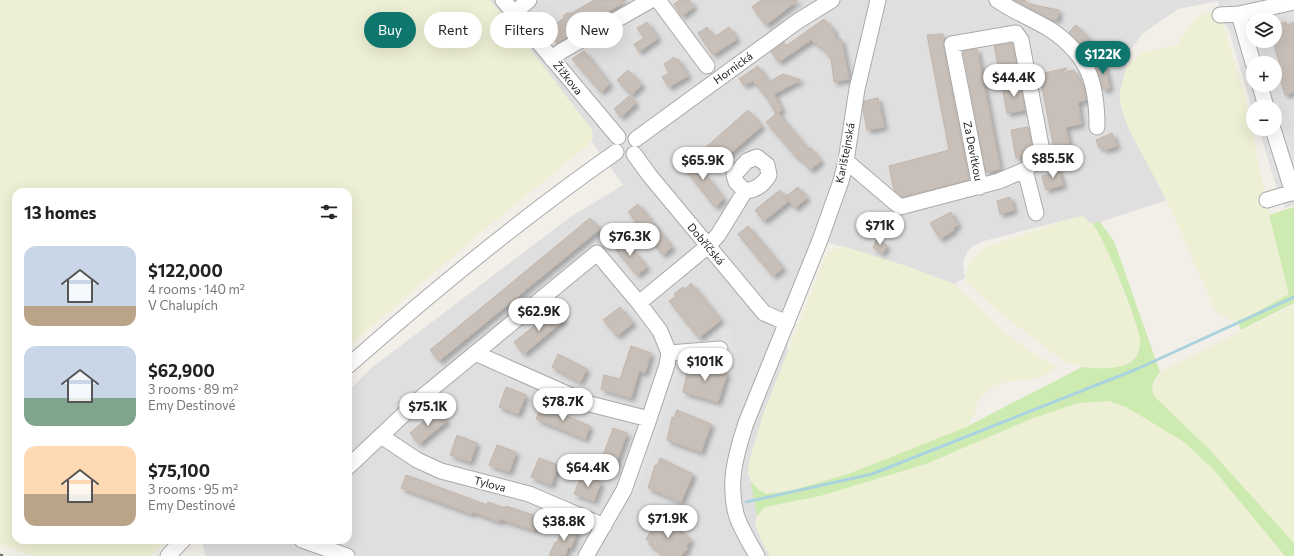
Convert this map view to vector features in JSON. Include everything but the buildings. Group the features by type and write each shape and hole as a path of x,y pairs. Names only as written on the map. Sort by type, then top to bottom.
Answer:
{"street":[{"name":"Žižkova","path":"503,0 513,12"},
{"path":"515,12 529,0"},
{"path":"552,58 651,0"},
{"path":"658,0 706,66"},
{"name":"Hornická","path":"636,139 798,22 832,0"},
{"name":"Karlštejnská","path":"756,556 737,516 733,487 734,467 746,423 823,232 841,181 846,161 857,89 878,0"},
{"path":"997,0 1016,13 1051,30 1080,55 1092,79 1097,100 1097,127"},
{"path":"1220,15 1239,14 1294,2"},
{"path":"1239,14 1251,56"},
{"name":"Za Devítkou","path":"846,161 900,207 980,187 1025,170 1043,156 1021,40 1016,33 952,44 980,187"},
{"name":"Žižkova","path":"544,48 618,137"},
{"path":"626,134 636,139 638,147 634,154 627,157 619,155 616,152 614,144 618,137 626,134"},
{"path":"1267,200 1293,193 1275,136"},
{"path":"352,363 395,325 535,210 616,152"},
{"name":"Dobříčská","path":"634,154 764,313 787,323"},
{"path":"1025,170 1036,213"},
{"path":"639,303 708,246 718,235 745,191"},
{"path":"352,463 422,397 597,253 639,303 660,331 669,353 667,365 624,490 586,556"},
{"path":"669,353 720,348"},
{"path":"476,353 590,404 649,419"},
{"name":"Tylova","path":"381,436 418,460 441,470 529,494 604,526"},
{"path":"168,556 179,544"},
{"path":"313,544 347,556"}],"shaded area":[{"path":"490,0 1294,0 1294,205 1285,208 1274,179 1261,136 1282,136 1282,100 1250,100 1247,92 1282,92 1282,56 1246,56 1246,87 1229,30 1220,15 1218,1 1178,9 1142,34 1126,57 1126,69 1120,92 1121,106 1129,129 1167,200 1100,222 1092,223 1077,217 984,241 971,247 967,252 963,262 965,278 954,284 909,267 820,240 787,323 797,556 205,556 203,544 352,544 352,388 370,369 569,218 623,185 592,142 592,130 528,48 558,48 558,12 499,12"},
{"path":"1231,0 1294,0 1294,15 1282,17 1282,12 1258,11 1226,14 1223,2"},
{"path":"1242,27 1243,30 1246,29 1246,48 1262,48 1265,56 1246,56 1246,87 1229,30"},
{"path":"1247,92 1275,92 1278,100 1250,100"},
{"path":"1282,115 1294,155 1294,173 1274,179 1261,136 1282,136"},
{"path":"724,323 730,332 736,351 734,371 725,369 727,356 726,348 717,329"},
{"path":"672,365 681,367 648,461 634,494 627,491"}],"green space":[{"path":"0,0 489,0 500,12 490,12 490,48 530,48 592,130 593,138 587,146 475,237 352,344 352,188 12,188 12,544 162,544 151,556 33,556 0,544"},
{"path":"1214,12 1221,17 1245,97 1246,136 1253,136 1269,215 1289,294 1248,317 1237,321 1230,320 1216,312 1168,203 1129,129 1121,106 1120,92 1127,66 1136,57 1147,51 1176,46 1196,18 1205,13"},
{"path":"1294,207 1294,303 1241,330 1237,321 1248,317 1289,294 1269,215"},
{"path":"1083,216 1096,228 1110,257 1140,340 1137,355 1133,360 1117,367 1100,369 1082,367 1065,362 999,312 965,281 967,267 974,257 985,247"},
{"path":"1100,222 1114,241 1160,372 1153,384 1152,390 1154,396 1209,449 1294,543 1294,556 1285,556 1213,469 1184,442 1126,407 1109,401 1078,403 1031,419 926,464 820,496 765,507 757,516 751,482 759,490 766,494 790,491 848,474 966,427 1082,367 1112,368 1127,364 1133,360 1137,355 1139,348 1140,340 1138,330 1112,261 1092,223"},
{"path":"843,246 909,267 954,284 1006,333 1028,350 1058,368 1036,379 1006,382 992,387 978,400 975,413 966,427 848,474 790,491 766,494 759,490 751,482 748,473 749,462 764,412 824,259 829,252"},
{"path":"1294,305 1294,543 1209,449 1157,401 1152,390 1160,372"},
{"path":"1109,401 1126,407 1184,442 1213,469 1285,556 770,556 762,542 755,524 757,516 765,507 820,496 926,464 1031,419 1078,403"}],"waterway":[{"path":"746,502 872,474 1137,369 1294,297"}]}
